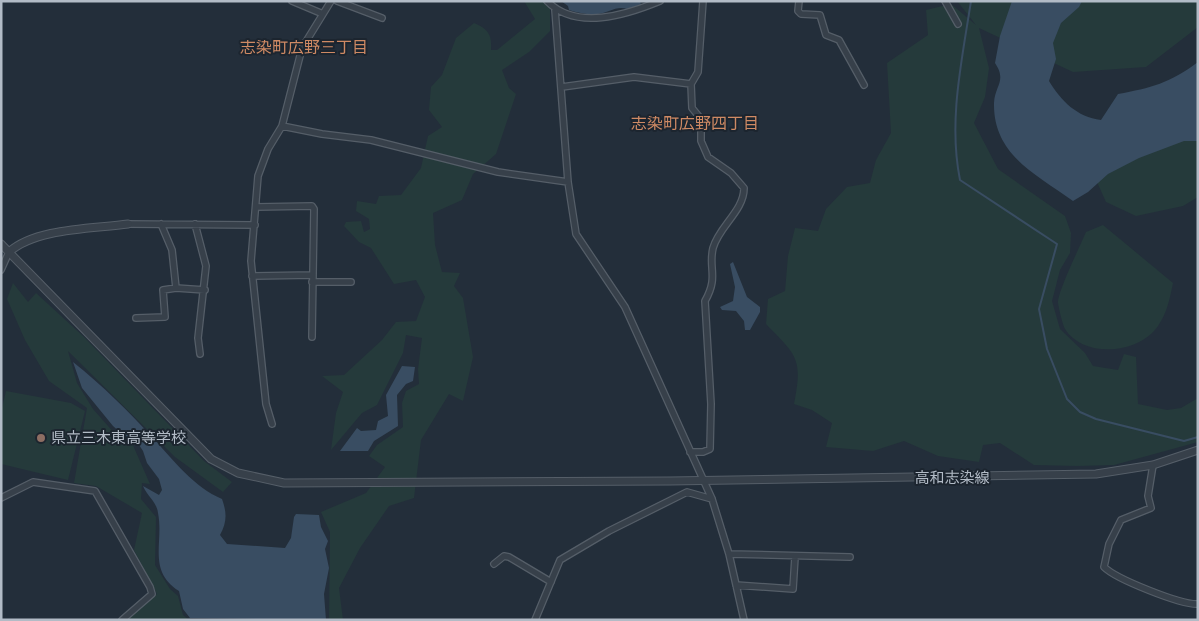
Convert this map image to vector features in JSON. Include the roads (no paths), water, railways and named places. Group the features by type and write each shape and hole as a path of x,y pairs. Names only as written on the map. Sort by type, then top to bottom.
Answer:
{"street":[{"path":"292,1 323,14"},
{"path":"272,424 266,404 251,261 260,169 268,149 282,126 302,48 331,1"},
{"path":"337,1 382,18"},
{"path":"547,1 556,10 567,16 622,15 660,1"},
{"path":"690,452 703,452 710,449 711,404 705,301 712,287 713,249 744,199 744,188 731,173 708,157 702,141 701,119 692,108 691,84 698,72 703,1"},
{"path":"799,1 798,11 801,14 820,15 826,35 836,37 839,40 864,85"},
{"path":"945,1 958,24"},
{"path":"556,10 568,182 576,234 624,307 702,481 712,499 729,554 744,620"},
{"path":"562,87 634,77 691,84"},
{"path":"282,126 322,134 372,140 498,172 568,182"},
{"path":"256,207 312,206 314,210 312,337"},
{"path":"1,270 9,252 17,245 34,237 128,224 254,225"},
{"path":"161,224 172,250 176,288"},
{"path":"195,224 206,266 205,290 198,338 200,354"},
{"name":"高和志染線","path":"1,244 211,459 238,473 284,483 702,481 1096,474 1153,465 1198,450"},
{"path":"252,276 313,278 352,282"},
{"path":"136,318 165,317 164,290 176,288 205,290"},
{"path":"1153,465 1148,496 1151,508 1121,520 1109,544 1104,567 1110,573 1149,590 1187,603 1198,604"},
{"path":"1,498 34,482 95,491 150,587 152,594 122,620"},
{"path":"535,620 560,560 687,492 712,499"},
{"path":"729,554 850,557"},
{"path":"494,564 504,556 508,557 551,582"},
{"path":"736,586 793,589 795,557"}],"water":[{"path":"561,1 640,1 641,5 591,14 569,10 568,6"},
{"path":"1012,1 1082,1 1079,7 1061,23 1053,43 1056,59 1049,81 1070,107 1092,118 1101,120 1118,94 1160,84 1198,62 1198,141 1184,141 1139,158 1108,174 1088,192 1073,201 1031,172 1009,150 1001,136 996,121 994,103 1000,79 995,63 1000,36"},
{"path":"733,262 747,297 760,307 760,312 750,330 745,330 744,321 736,311 722,310 720,307 733,301 735,287 730,264"},
{"path":"73,362 125,409 193,481 222,499 225,517 220,535 227,544 285,548 291,538 296,514 319,515 321,527 328,541 325,549 329,568 324,594 326,620 190,618 183,609 179,591 169,583 160,565 157,509 143,486 159,495 162,490 159,479 147,463 143,451 135,439 123,435 113,426 82,388"},
{"path":"402,366 415,367 413,381 406,384 397,395 398,426 374,441 368,451 340,451 357,428 361,431 376,430 378,421 388,416 386,395"}],"waterway":[{"path":"971,1 960,68 956,113 955,135 960,180 1057,244 1039,309 1047,349 1067,399 1080,412 1096,419 1184,441 1198,437"}],"place":[{"name":"県立三木東高等学校","path":"41,438"}],"district":[{"name":"志染町広野三丁目","path":"304,47"},
{"name":"志染町広野四丁目","path":"695,123"}]}
